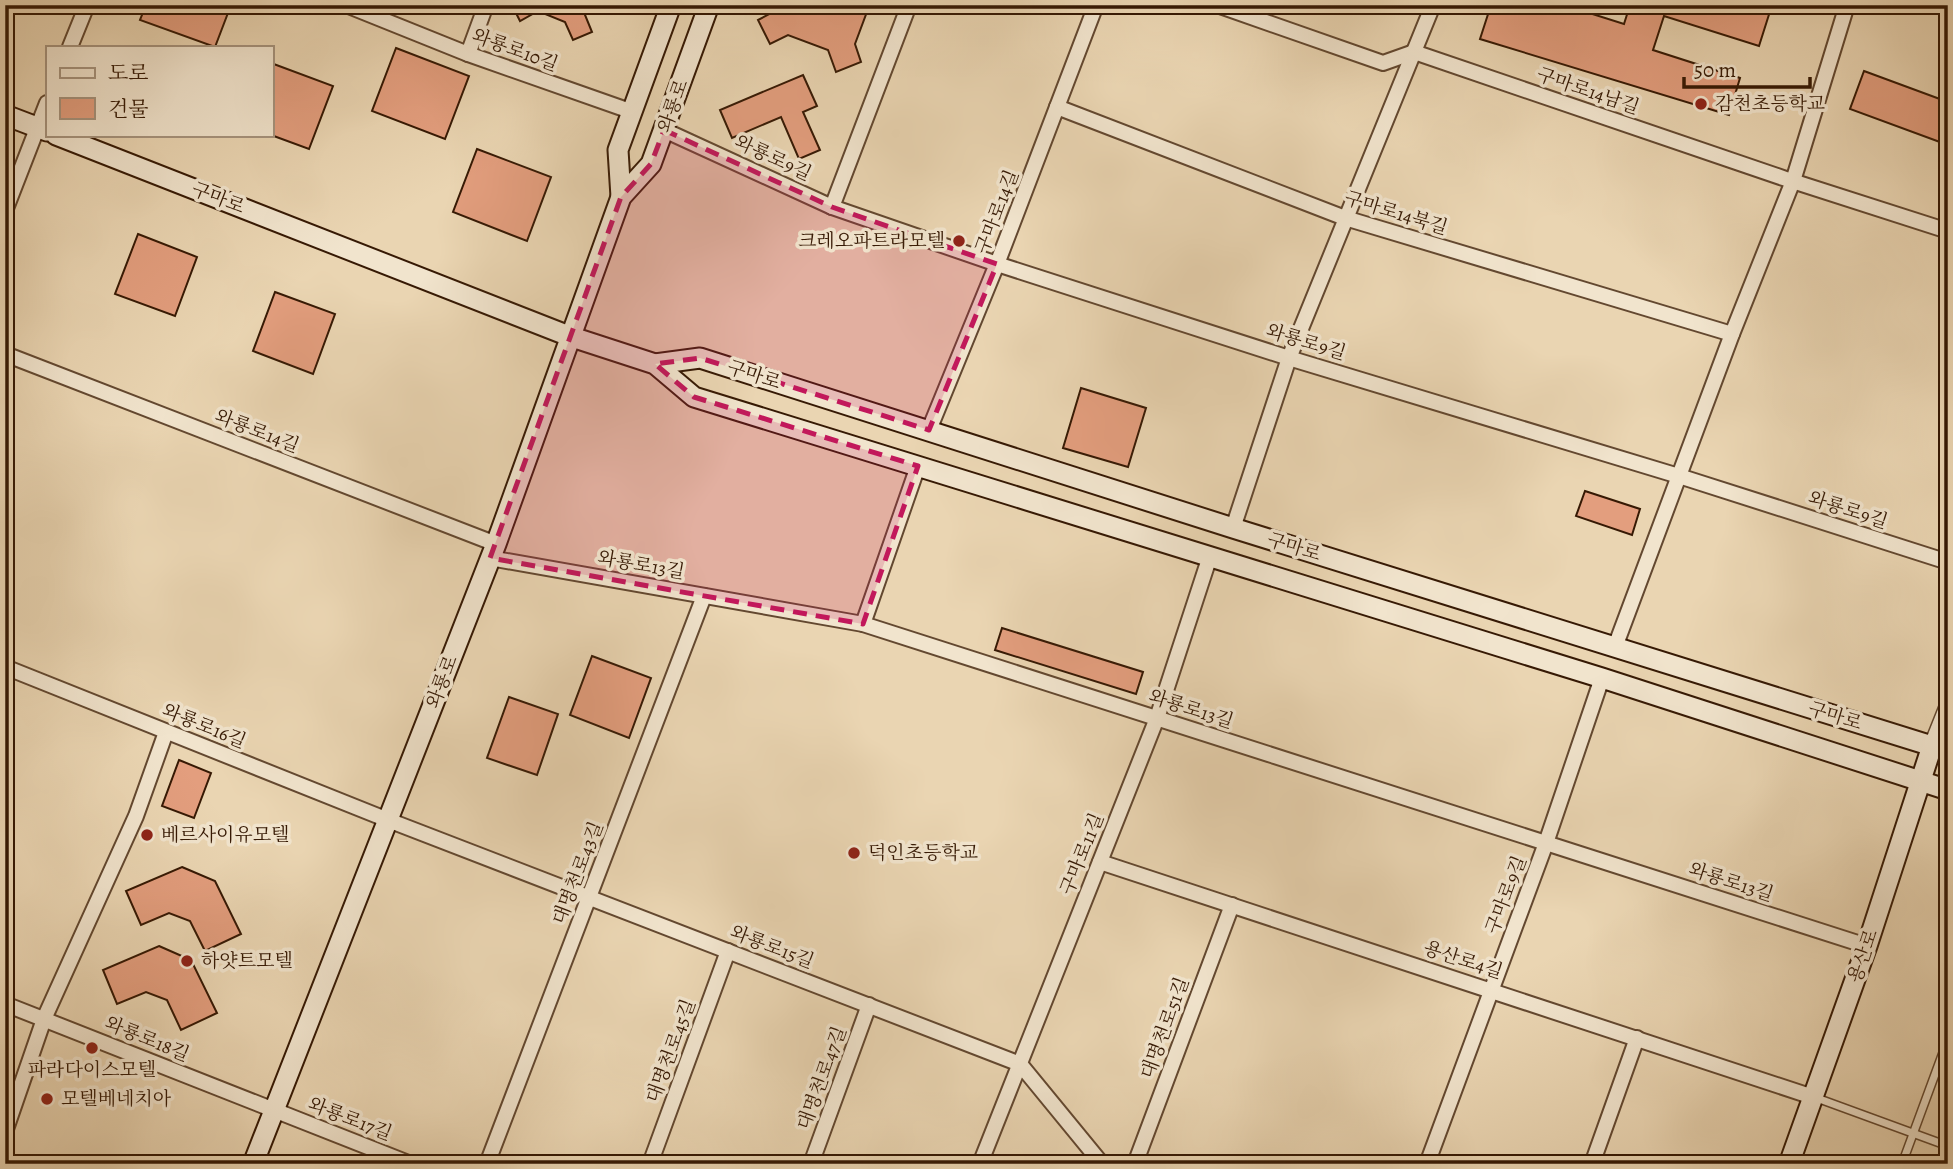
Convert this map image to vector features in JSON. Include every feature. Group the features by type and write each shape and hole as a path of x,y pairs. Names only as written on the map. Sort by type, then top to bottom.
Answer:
{"main road":[{"name":"와룡로","path":"621,197 618,150 671,5"},
{"name":"와룡로","path":"253,1164 493,551 621,197 651,164 709,5"},
{"path":"5,115 42,129"},
{"name":"구마로","path":"59,136 569,335 655,364 694,397 1602,678 1948,790"},
{"name":"구마로","path":"655,364 700,358 1940,749"},
{"name":"용산로","path":"1789,1164 1867,946 1920,781 1940,749"}],"street":[{"path":"70,46 87,5"},
{"name":"와룡로10길","path":"346,5 468,54 633,112"},
{"path":"468,54 486,5"},
{"path":"832,207 909,5"},
{"name":"구마로14길","path":"929,430 998,264 1096,5"},
{"path":"1217,5 1383,63 1414,52"},
{"path":"1233,528 1289,358 1433,5"},
{"path":"1615,647 1732,334 1793,181 1847,5"},
{"name":"구마로14남길","path":"1414,52 1948,231"},
{"name":"구마로14북길","path":"1057,107 1345,218 1732,334"},
{"path":"5,211 42,129 46,108"},
{"name":"와룡로9길","path":"664,130 832,207 998,264 1289,358 1679,476 1948,562"},
{"name":"와룡로14길","path":"5,354 493,551"},
{"path":"863,624 918,466"},
{"name":"와룡로13길","path":"493,551 704,596 863,624 1867,946"},
{"name":"구마로11길","path":"980,1164 1157,718 1210,556"},
{"name":"대명천로43길","path":"487,1164 704,596"},
{"name":"와룡로16길","path":"5,667 388,820"},
{"name":"구마로9길","path":"1427,1164 1546,843 1602,678"},
{"path":"1940,749 1948,706"},
{"path":"5,1132 44,1019 136,816 166,732"},
{"name":"와룡로15길","path":"388,820 1020,1064 1102,1164"},
{"name":"용산로4길","path":"1100,862 1813,1097"},
{"name":"대명천로51길","path":"1135,1164 1232,905"},
{"name":"대명천로45길","path":"650,1164 729,951"},
{"name":"와룡로18길","path":"5,1004 274,1110"},
{"name":"대명천로47길","path":"811,1164 869,1005"},
{"path":"1592,1164 1637,1038"},
{"name":"와룡로17길","path":"274,1110 411,1164"}],"lane":[{"path":"1902,1164 1948,1038"},
{"path":"1813,1097 1948,1146"}],"highlighted area":[{"path":"664,130 832,207 997,264 929,430 700,358 655,364 694,397 918,466 863,624 490,558 621,197 651,164"}],"building":[{"path":"146,5 231,5 215,46 140,20"},
{"path":"512,5 581,5 592,32 573,40 565,22 538,11 520,21"},
{"path":"786,5 858,5 868,9 855,44 861,62 836,72 828,50 788,35 770,44 758,20"},
{"name":"감천초등학교","path":"1491,5 1516,11 1517,5 1564,5 1624,24 1630,5 1722,5 1734,9 1735,5 1772,5 1759,46 1664,16 1653,50 1740,78 1729,115 1480,39"},
{"path":"396,48 469,76 445,139 372,111"},
{"path":"273,64 333,86 309,149 273,136"},
{"path":"1864,71 1948,102 1948,145 1850,109"},
{"path":"803,75 817,106 803,112 820,150 799,159 781,117 732,138 720,110"},
{"path":"477,149 551,177 527,241 453,212"},
{"path":"138,234 197,257 175,316 115,294"},
{"path":"275,292 335,314 313,374 253,351"},
{"path":"1081,388 1146,408 1128,467 1063,448"},
{"path":"1585,491 1640,509 1632,535 1576,516"},
{"path":"1002,628 1143,672 1136,694 995,650"},
{"path":"592,656 651,678 629,738 570,715"},
{"path":"509,697 558,714 537,775 487,758"},
{"path":"179,760 211,773 194,818 162,806"},
{"path":"182,867 215,881 241,934 205,951 190,921 169,913 141,925 126,891"},
{"path":"159,946 191,960 217,1013 181,1030 167,1000 146,992 117,1004 103,970"}],"place":[{"name":"감천초등학교","path":"1701,104"},
{"name":"크레오파트라모텔","path":"959,241"},
{"name":"베르사이유모텔","path":"147,835"},
{"name":"덕인초등학교","path":"854,853"},
{"name":"하얏트모텔","path":"187,961"},
{"name":"파라다이스모텔","path":"92,1048"},
{"name":"모텔베네치아","path":"47,1099"}]}
